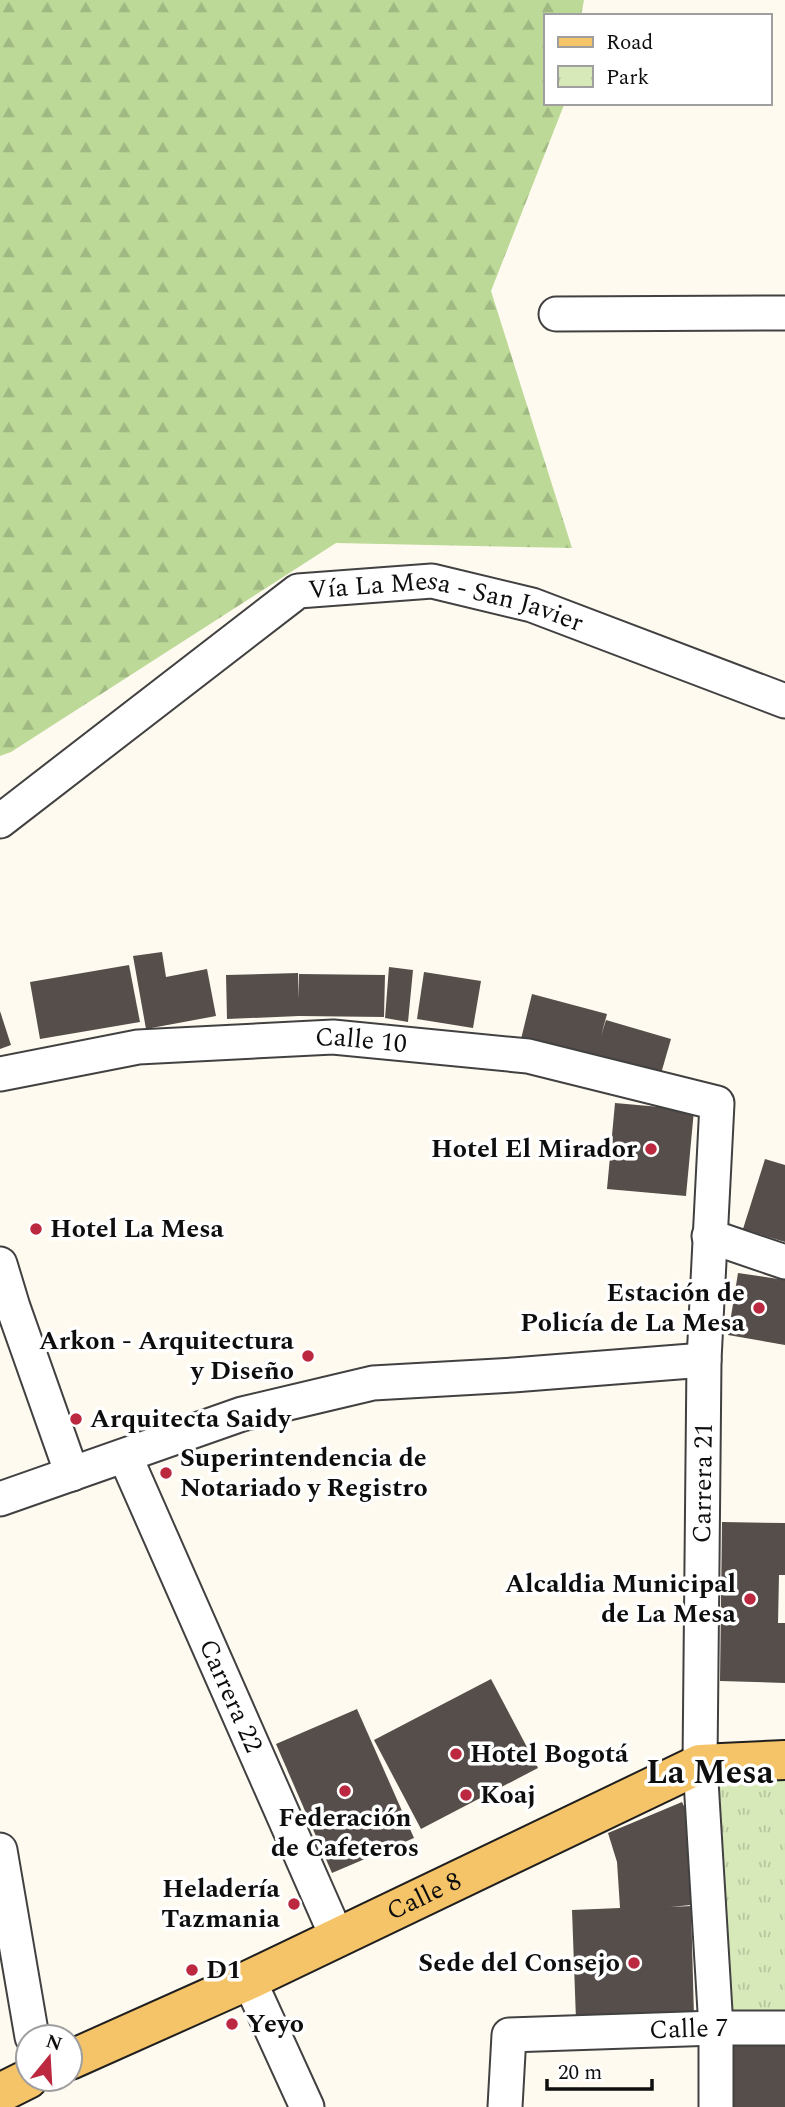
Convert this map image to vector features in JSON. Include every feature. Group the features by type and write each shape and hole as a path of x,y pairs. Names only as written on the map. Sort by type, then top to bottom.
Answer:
{"main road":[{"name":"Calle 8","path":"84,2054 249,1980 700,1764 785,1760"}],"street":[{"path":"556,314 785,313"},
{"name":"Vía La Mesa - San Javier","path":"0,821 298,592 432,581 532,605 785,701"},
{"name":"Calle 10","path":"0,1074 138,1047 333,1037 528,1056 717,1103"},
{"name":"Carrera 21","path":"716,2107 716,2028 700,1764 704,1360 717,1103"},
{"path":"709,1236 785,1262"},
{"path":"0,1264 72,1474"},
{"path":"0,1499 242,1414 373,1383 704,1360"},
{"name":"Carrera 22","path":"125,1456 337,1937"},
{"path":"0,1850 30,2023"},
{"path":"249,1980 307,2107"},
{"name":"Calle 7","path":"505,2107 509,2035 785,2028"}],"green space":[{"path":"0,0 584,0 581,14 544,14 544,105 564,105 491,291 572,548 336,543 11,752 0,756"},
{"path":"785,1760 785,2028 716,2028 700,1764"}],"building":[{"path":"162,952 166,977 207,969 216,1016 146,1029 133,956"},
{"path":"129,965 140,1022 40,1039 30,982"},
{"path":"389,967 413,970 408,1022 385,1018"},
{"path":"424,972 481,981 473,1028 417,1019"},
{"path":"298,973 299,999 299,974 385,975 384,1017 227,1019 226,975"},
{"path":"532,994 607,1014 601,1036 606,1020 671,1039 660,1077 521,1039"},
{"path":"0,1011 11,1045 0,1049"},
{"name":"Hotel El Mirador","path":"615,1103 694,1110 686,1196 607,1189"},
{"path":"765,1159 785,1165 785,1242 743,1229"},
{"name":"Estación de Policía de La Mesa","path":"738,1273 785,1280 785,1345 728,1335"},
{"name":"Alcaldia Municipal de La Mesa","path":"722,1522 785,1523 785,1575 779,1575 778,1623 785,1623 785,1683 720,1681"},
{"name":"Hotel Bogotá","path":"491,1679 538,1768 421,1829 374,1740"},
{"name":"Federación de Cafeteros","path":"357,1709 414,1838 332,1873 276,1744"},
{"name":"Sede del Consejo","path":"682,1802 691,1821 688,1850 691,1905 670,1907 691,1906 694,2017 576,2020 572,1910 620,1908 617,1862 608,1833"},
{"path":"724,2042 785,2042 785,2107 725,2107"}],"place":[{"name":"Hotel El Mirador","path":"651,1149"},
{"name":"Hotel La Mesa","path":"36,1229"},
{"name":"Estación de Policía de La Mesa","path":"759,1308"},
{"name":"Arkon - Arquitectura y Diseño","path":"308,1356"},
{"name":"Arquitecta Saidy","path":"76,1419"},
{"name":"Superintendencia de Notariado y Registro","path":"166,1473"},
{"name":"Alcaldia Municipal de La Mesa","path":"750,1599"},
{"name":"Hotel Bogotá","path":"456,1754"},
{"name":"Federación de Cafeteros","path":"345,1791"},
{"name":"Koaj","path":"466,1795"},
{"name":"Heladería Tazmania","path":"294,1904"},
{"name":"Sede del Consejo","path":"634,1963"},
{"name":"D1","path":"192,1970"},
{"name":"Yeyo","path":"232,2024"}],"district":[{"name":"La Mesa","path":"710,1773"}]}
